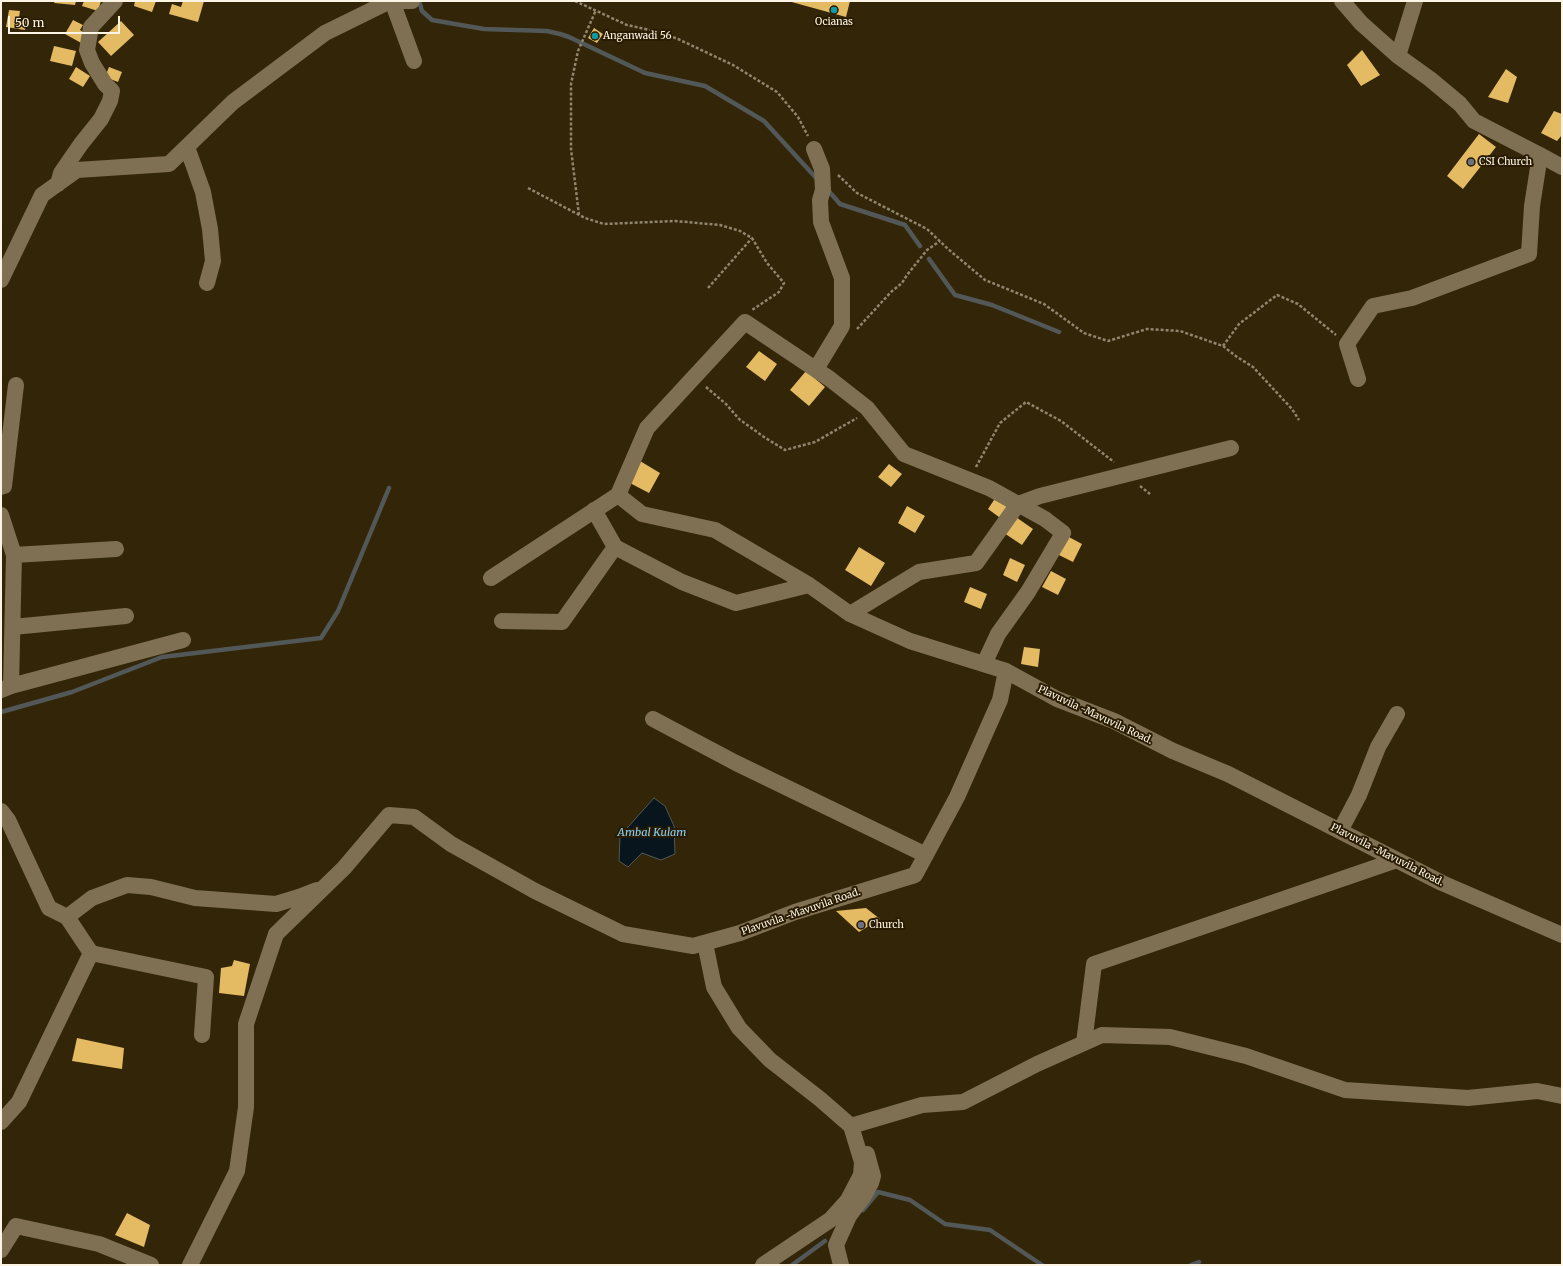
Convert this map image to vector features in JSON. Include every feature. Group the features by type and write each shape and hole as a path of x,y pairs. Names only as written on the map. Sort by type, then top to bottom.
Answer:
{"street":[{"path":"58,184 60,173 101,119 110,101 112,91 105,84 86,50 91,27 115,1"},
{"path":"1,280 42,195 77,170 169,164 233,102 325,34 391,1 414,61"},
{"path":"400,1 411,1"},
{"path":"1342,1 1361,23 1398,56 1430,79 1460,104 1474,121 1562,167"},
{"path":"1398,56 1415,1"},
{"path":"187,146 203,192 210,228 212,261 207,283"},
{"path":"814,149 829,173 822,190 820,200 821,222 842,278 842,326 816,369"},
{"path":"1358,379 1347,344 1374,306 1412,298 1529,254 1532,206 1540,155"},
{"path":"491,578 618,495 646,428 745,322 816,369 870,411 904,454 989,488 1045,519 1063,533 1028,592 998,634 984,664"},
{"path":"1,487 4,486 16,385"},
{"path":"850,614 919,572 976,563 1018,504 1040,496 1232,448"},
{"path":"618,495 642,514 715,530 809,585 850,614 910,641 1006,671"},
{"path":"594,510 615,547 682,582 736,603 809,585"},
{"path":"1,515 14,555 13,627 6,688 183,640"},
{"path":"502,621 562,622 615,547"},
{"path":"14,555 116,549"},
{"path":"13,627 126,616"},
{"name":"Plavuvila -Mavuvila Road.","path":"190,1265 236,1171 246,1107 246,1024 276,934 344,868 390,816 414,816 451,844 535,891 623,934 702,949 795,912 915,875 957,797 1000,700 1006,671 1057,699 1114,722 1172,751 1228,774 1442,883 1562,936"},
{"path":"1340,830 1360,795 1378,747 1397,714"},
{"path":"653,719 736,763 926,855"},
{"path":"1,811 8,820 49,908 67,917 91,953 206,977 202,1035"},
{"path":"1084,1043 1094,964 1397,860"},
{"path":"67,917 92,898 127,886 151,887 195,898 276,904 299,898 325,886"},
{"path":"276,904 276,934"},
{"path":"702,949 714,987 740,1028 770,1060 820,1099 862,1136 872,1176 871,1183 841,1232 836,1245 841,1265"},
{"path":"1,1122 19,1102 91,953"},
{"path":"851,1126 922,1105 963,1102 1037,1064 1102,1035 1170,1037 1246,1056 1345,1090 1468,1098 1537,1091 1562,1096"},
{"path":"763,1265 830,1220 848,1200 861,1175 862,1162 851,1126"},
{"path":"1,1250 16,1226 99,1244 150,1265"}],"path":[{"path":"575,1 627,25 659,32 701,48 733,65 777,92 798,117 814,149"},
{"path":"579,215 571,149 571,84 578,51 596,10"},
{"path":"829,173 857,193 927,229 985,280 1008,288 1044,304 1084,333 1108,341 1147,329 1180,331 1224,346 1237,357 1253,367 1300,420"},
{"path":"528,188 579,215 604,224 675,221 720,225 740,231 752,238 767,263 784,283 779,292 743,318 745,322"},
{"path":"708,288 752,238"},
{"path":"856,330 891,292 902,283 927,250 940,241"},
{"path":"1224,346 1239,324 1277,295 1298,304 1347,344"},
{"path":"695,377 726,404 739,419 785,450 815,442 870,411"},
{"path":"969,480 1000,423 1026,402 1061,422 1100,450 1150,494"}],"water":[{"name":"Ambal Kulam","path":"654,798 665,806 674,826 675,854 661,860 642,853 628,867 619,861 620,836"}],"building":[{"path":"55,1 76,1 75,5 54,3"},
{"path":"84,1 101,1 98,11 82,6"},
{"path":"135,1 156,1 152,12 134,6"},
{"path":"183,1 204,1 198,22 169,14 172,4 181,7"},
{"name":"Ocianas","path":"788,1 850,1 846,17"},
{"path":"9,10 20,11 19,18 27,20 25,30 6,27"},
{"path":"73,20 83,25 80,30 88,35 83,44 65,34"},
{"path":"121,21 134,35 111,56 98,42"},
{"name":"Anganwadi 56","path":"594,28 603,34 597,43 588,38"},
{"path":"54,46 76,51 72,66 50,61"},
{"path":"1362,50 1380,75 1361,86 1347,65"},
{"path":"76,67 90,76 83,87 69,79"},
{"path":"109,67 122,72 118,82 105,77"},
{"path":"1506,69 1517,77 1508,103 1488,97"},
{"path":"1554,111 1562,114 1562,135 1557,141 1541,133"},
{"name":"CSI Church","path":"1479,134 1496,147 1463,189 1447,176"},
{"path":"759,351 777,364 765,381 746,367"},
{"path":"806,371 825,387 809,406 790,390"},
{"path":"640,461 660,473 649,493 628,482"},
{"path":"889,464 902,474 891,487 878,477"},
{"path":"996,497 1012,508 1003,520 988,509"},
{"path":"907,506 925,516 915,533 898,523"},
{"path":"1013,515 1033,529 1022,545 1001,531"},
{"path":"1067,536 1082,544 1073,562 1057,554"},
{"path":"859,547 885,563 871,586 845,570"},
{"path":"1010,558 1025,565 1017,582 1003,575"},
{"path":"1051,571 1066,579 1058,595 1042,587"},
{"path":"970,587 987,594 981,609 964,602"},
{"path":"1024,647 1040,649 1038,667 1021,664"},
{"name":"Church","path":"866,908 880,919 859,932 836,911"},
{"path":"234,960 250,964 244,996 219,993 221,968 232,966"},
{"path":"77,1038 124,1048 122,1069 72,1061"},
{"path":"127,1213 150,1225 144,1247 115,1235"}],"waterway":[{"path":"419,1 422,11 432,20 484,29 547,31 560,34 645,73 705,86 764,121 818,180"},
{"path":"827,189 840,204 905,225 920,246"},
{"path":"929,259 955,295 992,305 1059,332"},
{"path":"1,712 72,692 162,657 321,638 338,611 389,488"},
{"path":"863,1210 878,1192 910,1200 945,1224 990,1230 1042,1265"},
{"path":"792,1265 825,1241"},
{"path":"1191,1265 1199,1262"}],"place":[{"name":"Ocianas","path":"834,10"},
{"name":"Anganwadi 56","path":"595,36"},
{"name":"CSI Church","path":"1471,162"},
{"name":"Church","path":"861,925"}]}
